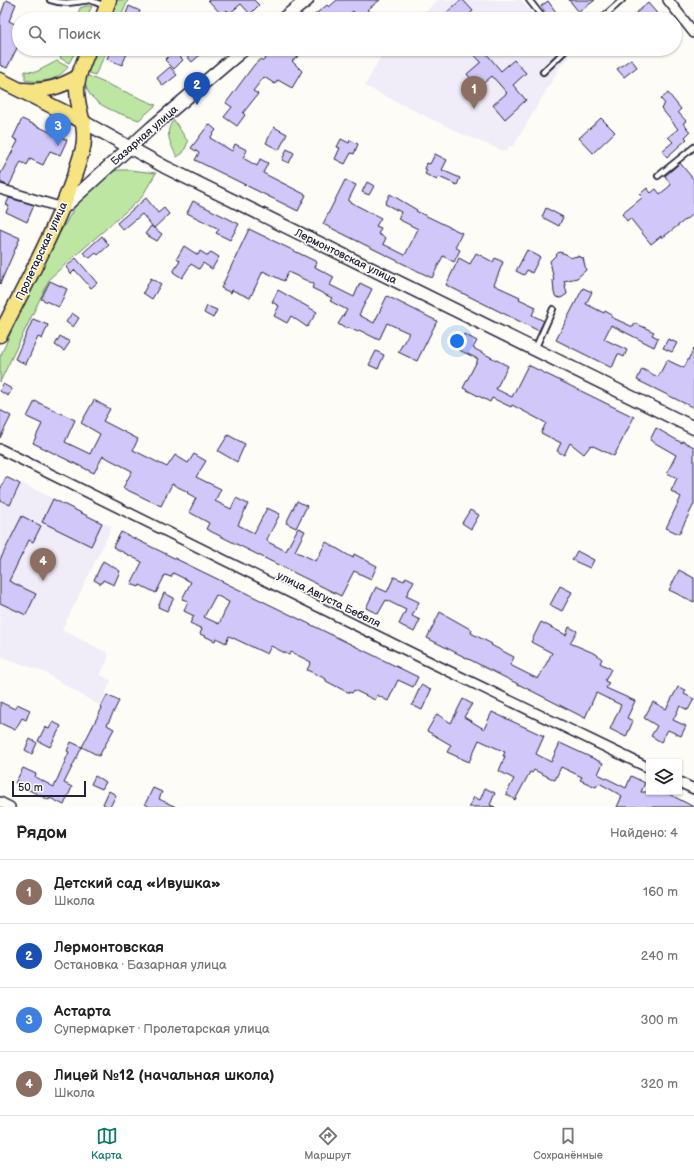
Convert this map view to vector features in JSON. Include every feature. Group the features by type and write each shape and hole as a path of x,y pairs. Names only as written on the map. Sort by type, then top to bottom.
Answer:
{"main road":[{"path":"291,12 307,0"},
{"name":"Пролетарская улица","path":"0,335 63,208 82,153 86,137 77,91 78,77 86,56"},
{"name":"Базарная улица","path":"63,208 130,147 236,56"},
{"path":"18,89 36,91 46,90 78,77"},
{"name":"Лермонтовская улица","path":"0,80 84,122 165,167 694,428"}],"street":[{"path":"668,0 677,12"},
{"path":"682,18 694,33"},
{"path":"0,189 63,208"},
{"name":"улица Августа Бебеля","path":"0,449 432,663 646,767"},
{"path":"682,784 694,790"},
{"path":"0,802 10,807"}],"lane":[{"path":"50,0 58,3 69,4 90,0 106,8"},
{"path":"529,0 538,12"},
{"path":"609,12 622,0"},
{"path":"543,72 560,56"},
{"path":"658,176 694,147"},
{"path":"535,349 553,309"}],"shaded area":[{"path":"438,0 521,0 531,12 425,12"},
{"path":"381,56 570,57 560,67 513,147 509,146 506,152 460,133 365,86"},
{"path":"21,483 112,527 62,630 108,653 108,659 100,675 111,680 100,706 44,672 0,656 0,500 10,505"}],"green space":[{"path":"116,0 128,0 123,12 111,12"},
{"path":"92,6 89,12 79,12 80,8"},
{"path":"61,56 73,56 69,63 60,58"},
{"path":"93,56 104,56 95,75 87,72"},
{"path":"57,61 68,67 64,72 54,78 43,81 25,80 25,71 36,72"},
{"path":"86,75 156,105 139,120 111,110 95,100 89,93 86,85"},
{"path":"174,120 188,142 183,153 177,157 169,138 169,129"},
{"path":"118,170 156,173 141,198 50,278 0,382 0,357 40,267 79,200 108,173"}],"building":[{"path":"6,0 16,4 9,21 12,22 13,56 7,68 0,65 0,17"},
{"path":"208,0 254,0 259,5 252,12 248,12 241,4 231,12 227,10 225,12 219,12"},
{"path":"337,0 380,0 367,10 369,12 318,12 327,5 329,7"},
{"path":"461,0 463,0 473,11 472,12 447,12"},
{"path":"569,0 595,0 579,12"},
{"path":"548,1 556,12 545,12 541,6"},
{"path":"648,3 656,12 637,12"},
{"path":"129,6 140,11 140,12 127,12"},
{"path":"108,56 126,56 122,65 107,59"},
{"path":"169,56 179,56 183,60 174,69 165,60"},
{"path":"187,56 199,56 192,62"},
{"path":"268,56 299,56 292,61 302,71 292,88 278,80 275,84 264,77 253,91 258,94 243,113 245,115 237,126 224,117 232,107 226,103 254,65 261,59 263,61"},
{"path":"475,56 488,56 501,71 514,60 526,73 513,85 526,100 505,119 493,105 507,93 492,76 478,88 467,74 481,62"},
{"path":"631,59 637,67 624,77 617,69"},
{"path":"170,67 177,75 163,86 157,78"},
{"path":"668,93 681,109 678,112 686,121 683,123 690,132 685,137 687,139 667,157 662,151 673,142 668,137 678,129 661,108 665,104 661,99"},
{"path":"601,118 615,132 593,153 579,138"},
{"path":"22,119 67,140 60,155 50,151 43,165 30,159 27,165 21,162 9,186 0,182 0,175 18,141 13,138"},
{"path":"209,124 216,130 210,138 232,151 235,144 247,150 243,158 257,166 260,159 268,163 263,173 306,195 298,211 195,160 199,153 191,148"},
{"path":"274,127 287,134 279,150 266,143"},
{"path":"341,139 349,143 350,140 358,144 354,154 351,153 345,164 335,159 340,148 337,147"},
{"path":"287,149 294,153 289,163 282,160"},
{"path":"435,154 447,160 442,170 460,178 457,185 439,177 437,180 425,174 427,170 425,169 427,163 430,164"},
{"path":"680,163 694,180 694,213 662,238 661,236 651,244 630,218 627,221 622,214 643,197 640,194 647,188 651,193 656,189 660,194 671,185 665,176"},
{"path":"345,180 356,185 348,201 381,218 376,226 381,228 378,234 386,238 383,244 405,255 418,229 398,219 401,212 385,204 390,194 417,210 416,211 462,233 455,247 460,250 454,262 443,256 432,278 323,224"},
{"path":"367,182 374,186 369,195 362,192"},
{"path":"9,198 34,205 27,222 6,212 9,206 6,205"},
{"path":"146,198 158,213 164,208 169,214 154,228 142,214 123,230 117,223"},
{"path":"193,201 239,224 230,240 216,233 219,229 187,213"},
{"path":"546,208 563,217 559,226 542,217"},
{"path":"151,226 162,234 157,241 145,234"},
{"path":"0,229 20,238 0,284"},
{"path":"249,229 317,262 315,267 334,277 330,285 354,297 360,283 372,289 359,315 374,323 387,296 437,321 417,361 398,352 409,333 387,323 379,340 359,330 358,332 347,327 346,329 338,324 347,310 330,301 332,298 312,288 314,284 288,272 284,281 263,271 250,298 232,290 231,293 221,288"},
{"path":"102,236 109,245 98,255 96,253 90,258 83,253"},
{"path":"184,246 198,255 200,251 208,256 211,252 219,257 212,269 203,263 199,269 191,264 182,278 173,272 180,261 177,258"},
{"path":"527,250 540,257 532,273 527,270 524,275 516,271"},
{"path":"559,252 566,254 570,258 577,256 583,258 586,270 577,278 564,281 567,294 561,298 556,297 554,293 554,280 550,261"},
{"path":"476,253 493,262 495,258 503,262 494,285 520,297 519,299 536,307 532,315 544,321 539,331 446,285 459,258 470,264"},
{"path":"76,258 97,283 91,288 75,270 71,274 66,267"},
{"path":"151,278 161,284 152,299 143,293"},
{"path":"50,281 67,289 59,307 41,299"},
{"path":"583,288 592,292 586,304 604,313 605,311 612,315 611,317 633,327 635,323 654,332 652,335 658,338 654,347 611,325 604,339 627,350 624,357 618,354 612,368 556,340"},
{"path":"278,290 317,312 307,327 291,316 287,323 274,316 279,306 272,302"},
{"path":"207,306 217,310 213,318 204,313"},
{"path":"72,313 79,318 73,327 66,322"},
{"path":"33,319 48,325 42,339 38,337 26,364 15,359"},
{"path":"464,334 477,341 473,348 508,366 496,389 512,397 528,365 634,417 614,456 591,445 584,454 570,443 564,455 557,451 561,443 541,433 546,423 512,405 511,407 492,398 490,402 463,388 478,359 457,349"},
{"path":"60,336 70,342 64,351 55,345"},
{"path":"668,339 677,343 672,352 663,348"},
{"path":"694,348 694,408 637,380 642,369 658,377 667,360 684,368"},
{"path":"376,351 384,355 378,369 369,365"},
{"path":"3,384 12,389 8,396 0,391"},
{"path":"94,400 110,409 103,421 138,439 133,450 167,467 175,455 188,463 194,454 206,461 196,477 221,489 215,501 231,509 236,498 248,504 238,525 254,533 267,508 280,514 267,539 268,542 286,551 298,528 305,531 295,551 316,561 326,542 353,558 354,554 377,566 371,579 354,571 341,596 206,529 209,523 189,512 196,498 172,484 161,506 123,488 132,471 103,456 94,473 33,443 42,424 27,417 35,401 75,420 65,442 90,454 100,434 81,423"},
{"path":"0,410 11,416 0,438"},
{"path":"656,428 682,443 682,441 694,447 694,504 679,534 666,528 681,497 671,491 677,478 667,473 676,455 650,440"},
{"path":"228,435 245,444 237,462 218,451"},
{"path":"6,477 20,484 10,505 0,500 0,490"},
{"path":"53,499 102,523 91,546 42,522"},
{"path":"297,501 307,506 296,528 286,523"},
{"path":"470,510 479,515 471,529 462,523"},
{"path":"22,516 41,526 33,542 29,540 9,581 36,594 26,615 0,603 0,560"},
{"path":"121,532 418,677 413,687 398,680 388,701 377,695 375,700 354,690 352,693 345,691 326,681 326,679 307,670 311,662 291,652 289,655 271,646 267,654 229,636 226,643 216,638 215,641 200,634 202,629 190,623 194,616 184,611 188,601 182,599 191,582 173,573 171,577 165,575 156,593 140,585 139,587 131,584 142,562 113,547","holes":["216,595 229,602 219,624 204,617"]},
{"path":"577,551 594,560 590,568 572,560"},
{"path":"103,561 120,571 114,585 103,580 101,584 94,580"},
{"path":"679,570 694,578 694,602 669,590"},
{"path":"394,577 404,581 406,577 414,581 406,596 419,602 412,616 420,620 414,632 399,624 406,610 386,600 378,614 366,608 376,587 387,592"},
{"path":"560,586 572,592 562,611 550,605"},
{"path":"164,593 174,598 167,611 158,607"},
{"path":"440,612 472,630 471,633 514,657 510,665 538,679 552,653 531,642 541,622 566,635 569,627 577,631 570,643 596,654 602,659 600,663 611,669 605,681 609,683 606,688 635,701 627,718 633,721 626,737 610,729 621,705 596,693 585,718 427,638"},
{"path":"421,685 431,690 422,710 412,705"},
{"path":"678,687 686,690 684,694 694,699 688,710 680,706 673,720 686,726 681,736 668,730 661,742 651,736 657,726 644,718 653,702 666,709"},
{"path":"107,695 119,701 107,725 114,729 99,756 82,747"},
{"path":"463,699 472,704 464,717 484,729 492,712 544,736 536,754 551,762 560,743 603,763 598,774 626,788 631,776 645,783 641,792 646,792 646,795 671,795 694,807 617,807 622,796 599,783 596,787 580,780 582,777 561,767 555,780 534,770 532,773 530,772 515,800 506,794 514,779 499,771 505,756 503,756 505,752 479,740 469,762 447,752 451,745 427,731 437,714 451,723"},
{"path":"0,702 15,709 17,704 30,710 26,720 22,718 15,730 0,723"},
{"path":"53,722 61,726 50,747 38,741 45,727 49,729"},
{"path":"30,739 37,743 32,754 25,750"},
{"path":"71,742 82,747 64,783 72,787 64,805 50,798 49,800 15,783 23,768 36,774 35,777 54,787 69,752 67,751"},
{"path":"95,776 106,782 102,789 91,784"},
{"path":"153,788 162,792 159,799 176,807 150,807 145,804"},
{"path":"485,788 495,793 490,805 495,807 469,807 474,797 480,800"},
{"path":"109,791 116,795 110,807 108,807 103,804"}],"place":[{"name":"Лермонтовская","path":"197,105"},
{"name":"Детский сад «Ивушка»","path":"474,109"},
{"name":"Астарта","path":"58,146"},
{"name":"Лицей №12 (начальная школа)","path":"43,581"}]}
